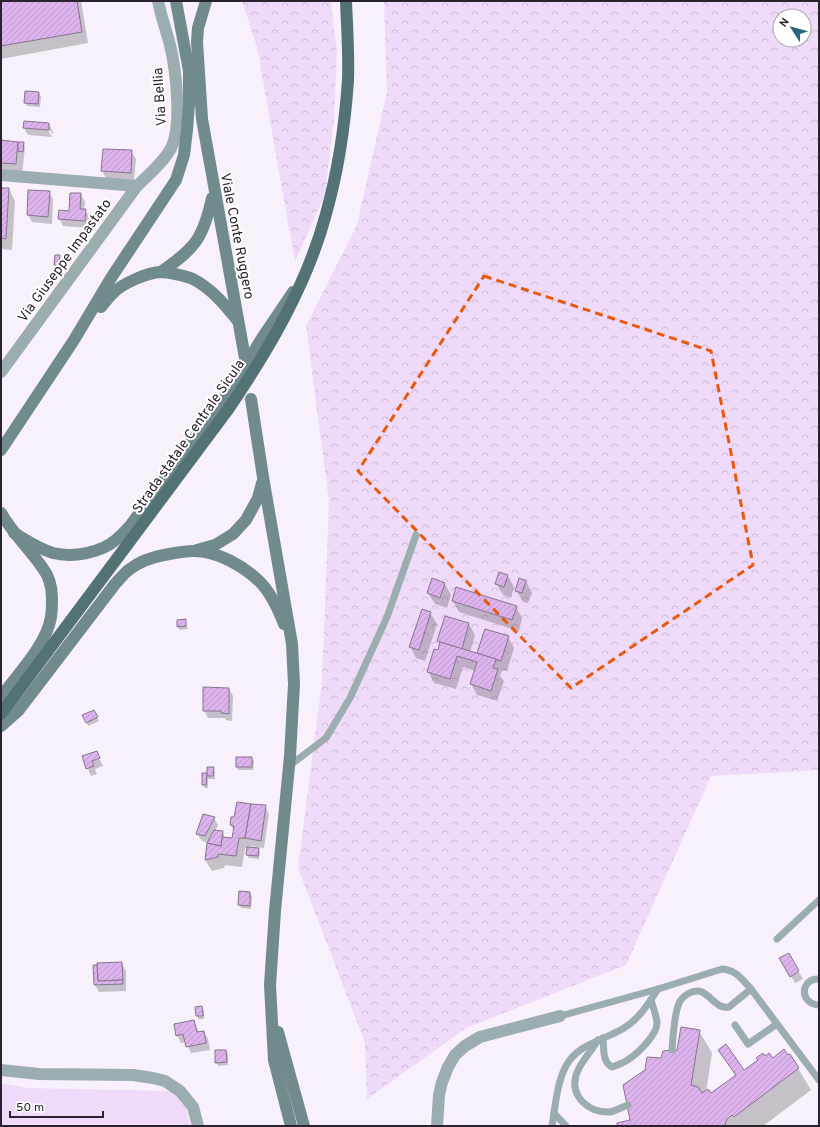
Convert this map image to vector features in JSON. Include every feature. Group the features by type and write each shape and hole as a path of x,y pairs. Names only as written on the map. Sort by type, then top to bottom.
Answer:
{"main road":[{"path":"202,119 197,42 198,28 206,1"},
{"path":"341,1 347,31"},
{"name":"Strada statale Centrale Sicula","path":"1,714 227,411 246,384 290,306 305,274 326,215 338,158 348,79 346,1"},
{"path":"1,450 74,340 111,278 176,180 184,155 189,104 188,74 177,2"},
{"path":"188,74 202,119"},
{"name":"Viale Conte Ruggero","path":"202,119 245,358"},
{"path":"74,340 113,292 137,279 161,272 182,257 200,237 208,218 214,192"},
{"path":"161,272 180,275 192,279 223,302 239,323"},
{"path":"14,533 52,553 68,555 86,553 102,548 117,539 130,526 237,380 262,338 305,274"},
{"path":"251,399 292,644 294,684 289,766 275,911 270,985 274,1060 291,1126"},
{"path":"196,551 215,545 233,534 246,520 258,498 263,477"},
{"path":"1,513 8,526 42,567 48,577 52,591 51,618 40,645 1,697"},
{"path":"1,726 18,711 115,584 130,568 153,557 178,552 196,551 213,554 247,571 261,583 275,604 292,644"},
{"path":"271,1008 304,1126"}],"street":[{"name":"Via Bellia","path":"137,186 162,161 174,143 177,132 176,85 170,47 158,1"},
{"path":"162,16 177,2"},
{"path":"1,175 137,186"},
{"name":"Via Giuseppe Impastato","path":"1,372 137,186"},
{"path":"437,1126 439,1094 442,1082 448,1067 465,1046 480,1037 560,1016"},
{"path":"1,1070 39,1074 134,1075 165,1081 180,1091 193,1107 198,1126"}],"lane":[{"path":"289,766 326,738 350,698 387,617 416,535"},
{"path":"777,939 819,900"},
{"path":"560,1016 658,989 722,969 730,969 751,989 819,1080"},
{"path":"819,979 816,978 808,983 804,991 807,1000 810,1003 819,1005"},
{"path":"552,1126 562,1077 566,1065 576,1054 600,1039 624,1029 636,1019 658,989"},
{"path":"672,1050 678,1006 686,995 697,991 702,992 720,1006 726,1008 751,989"},
{"path":"600,1039 605,1059 609,1066 615,1066 630,1059 650,1040 654,1032 657,1023 651,1000"},
{"path":"735,1025 748,1044 777,1024"},
{"path":"600,1039 583,1061 576,1074 575,1084 577,1096 586,1106 596,1111 611,1112 628,1105"},
{"path":"554,1113 566,1126"}],"highlighted area":[{"path":"484,276 711,351 753,565 571,688 358,471"}],"green space":[{"path":"242,1 331,1 337,52 334,120 325,194 295,262 257,47"},
{"path":"384,1 819,1 819,770 711,776 626,965 466,1028 367,1099 365,1043 298,868 322,682 329,501 306,326 357,225 387,92"},
{"path":"1,1083 28,1088 172,1091 186,1108 190,1126 1,1126"}],"building":[{"path":"1,1 77,1 82,32 1,46"},
{"path":"25,91 39,92 38,104 24,103"},
{"path":"24,121 49,123 49,130 23,128"},
{"path":"1,140 18,142 16,164 1,163"},
{"path":"18,142 24,142 23,152 18,151"},
{"path":"103,149 132,150 131,173 101,171"},
{"path":"1,188 9,188 6,239 1,238"},
{"path":"28,190 50,191 48,217 27,215"},
{"path":"70,193 81,193 80,209 86,209 85,221 58,219 59,210 69,211"},
{"path":"55,255 60,255 59,266 54,265"},
{"path":"499,572 508,575 504,587 495,584"},
{"path":"432,578 445,583 440,598 427,593"},
{"path":"519,578 526,581 522,593 515,591"},
{"path":"456,587 517,606 512,620 452,601"},
{"path":"422,609 431,612 419,650 409,647"},
{"path":"445,616 469,623 462,649 437,641"},
{"path":"186,619 186,626 177,627 177,620"},
{"path":"485,629 509,636 501,661 477,653"},
{"path":"440,642 496,659 493,668 498,669 491,691 470,684 477,662 457,656 450,679 427,672 434,649 438,650"},
{"path":"203,687 229,688 229,714 221,713 221,711 203,711"},
{"path":"94,710 98,717 86,723 82,715"},
{"path":"97,751 100,758 92,761 94,766 86,769 82,756"},
{"path":"236,757 252,757 252,767 236,767"},
{"path":"207,767 214,767 213,776 207,776"},
{"path":"202,773 207,773 206,785 202,785"},
{"path":"237,802 251,804 245,838 239,838 236,856 218,854 218,857 205,860 207,843 221,846 222,837 232,838 234,826 230,825 231,817 234,817"},
{"path":"251,804 266,805 261,841 245,838"},
{"path":"203,814 215,817 205,836 196,834"},
{"path":"214,830 223,831 221,846 207,843"},
{"path":"247,847 259,848 258,856 246,855"},
{"path":"239,891 250,892 250,906 238,905"},
{"path":"789,953 799,971 790,977 779,958"},
{"path":"122,962 123,980 98,981 97,963"},
{"path":"93,965 97,965 98,981 123,980 123,984 94,985"},
{"path":"202,1006 203,1016 196,1016 195,1007"},
{"path":"194,1020 197,1032 204,1031 206,1043 186,1047 183,1034 176,1036 174,1024"},
{"path":"681,1027 700,1030 691,1085 698,1087 702,1093 708,1089 711,1093 736,1075 718,1050 726,1044 744,1070 758,1060 756,1058 763,1053 765,1056 769,1053 773,1058 784,1049 788,1055 790,1054 799,1068 734,1117 732,1115 727,1119 725,1124 727,1126 617,1126 617,1123 630,1120 623,1085 645,1070 647,1057 661,1058 663,1051 677,1050"},
{"path":"215,1050 226,1050 227,1062 215,1063"}]}
